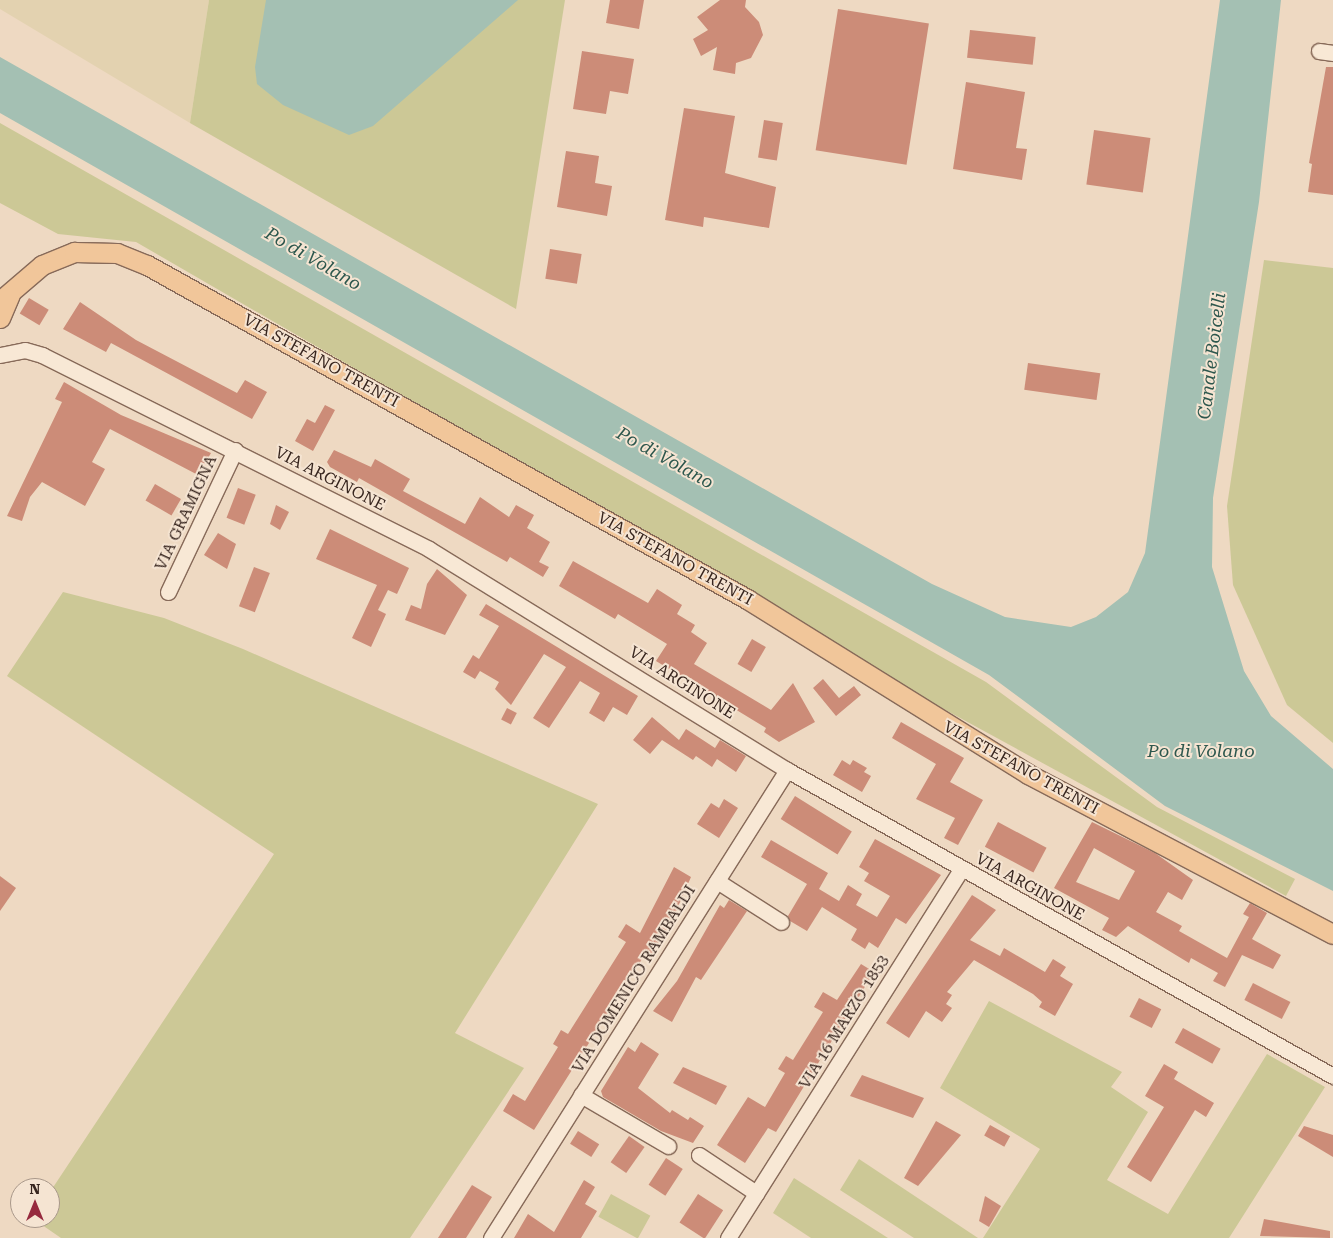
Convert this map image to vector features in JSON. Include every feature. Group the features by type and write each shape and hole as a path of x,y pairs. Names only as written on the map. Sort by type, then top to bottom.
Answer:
{"main road":[{"name":"VIA STEFANO TRENTI","path":"0,318 5,298 42,265 74,252 117,253 147,265 747,599 964,737 1151,840 1333,934"}],"street":[{"name":"VIA ARGINONE","path":"0,355 25,350 42,355 235,450 479,577 786,770 1333,1076"},
{"name":"VIA GRAMIGNA","path":"168,592 235,450"},
{"name":"VIA DOMENICO RAMBALDI","path":"492,1238 786,770"},
{"name":"VIA 16 MARZO 1853","path":"728,1238 961,869"},
{"name":"VIA DOMENICO RAMBALDI","path":"717,881 781,922"},
{"name":"VIA DOMENICO RAMBALDI","path":"581,1095 668,1146"},
{"path":"699,1155 756,1193"}],"shaded area":[{"path":"0,0 209,0 190,123 0,9"},
{"path":"209,0 565,0 516,309 190,123"},
{"path":"0,123 986,682 1157,807 1295,879 1286,896 940,707 136,242 58,234 0,203"},
{"path":"1264,260 1333,268 1333,743 1287,705 1233,585 1227,506"},
{"path":"63,592 164,618 243,649 598,804 455,1033 524,1068 410,1238 61,1238 46,1228 60,1228 59,1178 274,854 7,676"},
{"path":"989,1001 1122,1072 1111,1087 1148,1112 1107,1180 1168,1214 1267,1054 1325,1087 1229,1238 983,1238 1040,1149 940,1088"},
{"path":"859,1159 978,1238 914,1238 840,1190"},
{"path":"794,1178 888,1238 811,1238 773,1213"},
{"path":"611,1194 650,1216 638,1238 598,1217"}],"water":[{"path":"266,0 518,0 373,126 349,135 283,105 257,84 255,67"},
{"name":"Po di Volano","path":"1220,0 1281,0 1259,202 1213,498 1212,567 1244,671 1271,716 1333,769 1333,891 1165,806 989,675 0,113 0,57 932,584 1005,617 1071,627 1096,617 1128,592 1145,553"}],"building":[{"path":"610,0 644,0 639,29 606,23"},
{"path":"720,0 746,0 745,7 759,22 763,35 751,58 736,63 735,74 713,70 717,47 701,56 693,39 708,30 697,17"},
{"path":"838,9 929,23 906,165 816,150"},
{"path":"970,30 1036,37 1033,65 967,58"},
{"path":"582,51 634,59 628,94 610,91 606,114 573,109"},
{"path":"1326,67 1333,67 1333,195 1308,192 1312,164 1309,163"},
{"path":"966,82 1025,92 1016,148 1027,149 1022,180 953,169"},
{"path":"684,108 735,116 725,173 776,187 769,228 704,217 703,227 665,220"},
{"path":"764,120 783,123 777,161 758,158"},
{"path":"1094,130 1150,138 1143,192 1086,184"},
{"path":"566,151 599,156 595,183 612,186 607,216 557,207"},
{"path":"550,249 582,254 577,284 545,279"},
{"path":"29,298 49,310 39,325 20,313"},
{"path":"80,302 136,340 237,393 245,380 267,392 252,419 111,343 106,352 63,329"},
{"path":"1028,363 1100,373 1097,400 1024,390"},
{"path":"64,382 121,415 211,453 198,475 110,429 92,462 105,469 85,506 42,482 30,497 22,521 7,516 62,402 55,399"},
{"path":"325,405 335,410 313,451 295,441 307,419 315,423"},
{"path":"334,450 371,467 375,459 410,479 403,491 465,524 480,497 509,517 516,505 534,515 527,528 550,542 539,562 549,567 543,577 510,557 507,562 359,478 357,482 330,467 327,462"},
{"path":"155,484 181,499 171,515 146,500"},
{"path":"238,488 256,495 244,525 227,518"},
{"path":"276,505 289,512 280,530 270,524"},
{"path":"330,529 409,568 397,594 388,590 378,610 386,614 371,647 352,638 377,585 316,559"},
{"path":"218,533 236,544 227,569 204,555"},
{"path":"573,561 648,603 657,589 682,605 677,614 695,625 691,632 707,643 694,664 771,710 793,683 815,722 779,742 764,732 766,728 656,661 667,644 618,614 615,619 559,586"},
{"path":"254,567 270,573 255,612 239,606"},
{"path":"437,569 467,595 445,635 405,620 411,605 421,609 427,584"},
{"path":"486,604 638,696 627,715 613,707 604,722 589,713 600,693 580,681 549,728 533,718 566,667 544,654 511,705 495,689 499,682 480,671 475,679 463,672 473,655 479,659 499,626 479,615"},
{"path":"752,639 766,647 751,672 738,664"},
{"path":"823,679 839,698 854,686 861,695 836,716 813,688"},
{"path":"507,708 517,713 511,725 501,720"},
{"path":"652,717 679,740 686,729 715,748 720,740 746,756 736,772 717,759 712,767 696,756 693,760 662,740 650,754 633,740"},
{"path":"901,722 964,758 950,782 983,800 958,845 944,838 955,818 916,799 936,764 892,738"},
{"path":"842,760 850,765 853,760 867,768 864,772 871,776 862,792 833,775"},
{"path":"795,796 852,832 838,854 781,819"},
{"path":"724,799 738,808 719,838 697,824 711,803 719,808"},
{"path":"998,822 1047,848 1033,873 985,847"},
{"path":"1092,822 1155,853 1193,880 1182,900 1168,892 1156,912 1182,926 1179,931 1227,958 1249,917 1243,914 1250,903 1267,913 1252,939 1281,955 1273,969 1242,955 1225,987 1213,981 1218,973 1191,958 1189,963 1128,926 1116,937 1102,930 1109,918 1054,888","holes":["1094,848 1135,871 1119,900 1076,882"]},
{"path":"875,839 941,875 906,924 896,918 878,948 869,942 865,949 851,940 857,929 822,907 807,931 790,921 788,916 807,884 761,857 771,840 828,873 819,889 839,901 848,885 862,894 856,905 877,917 890,896 864,881 869,873 859,867"},
{"path":"674,867 691,877 666,934 650,959 644,956 534,1130 503,1111 513,1094 525,1101 558,1047 553,1044 561,1030 568,1034 626,942 618,937 626,924 640,933"},
{"path":"0,876 16,888 0,911"},
{"path":"972,895 996,910 970,940 1000,956 1004,948 1045,972 1053,959 1066,967 1060,976 1073,984 1055,1016 1039,1007 1042,1002 1033,994 974,960 947,992 952,995 946,1004 952,1008 942,1022 926,1011 909,1038 886,1023"},
{"path":"729,900 747,911 701,980 696,977 672,1022 653,1011 677,981 720,905 724,908"},
{"path":"861,964 874,972 776,1132 768,1128 745,1163 717,1145 748,1097 765,1107 785,1073 778,1069 786,1056 793,1060 823,1012 814,1007 823,992 837,1000"},
{"path":"1253,983 1290,1002 1282,1019 1244,1000"},
{"path":"1139,998 1161,1009 1152,1028 1129,1017"},
{"path":"1183,1028 1221,1049 1212,1064 1175,1043"},
{"path":"641,1042 659,1054 638,1088 670,1113 672,1110 688,1120 690,1117 704,1126 693,1143 661,1131 603,1097 601,1091 628,1047 635,1052"},
{"path":"1164,1064 1178,1072 1174,1079 1214,1103 1206,1117 1195,1110 1151,1182 1127,1167 1164,1107 1145,1096"},
{"path":"683,1067 727,1086 716,1105 673,1083"},
{"path":"862,1075 924,1098 913,1118 850,1096"},
{"path":"936,1121 961,1135 918,1186 904,1178"},
{"path":"990,1125 1010,1136 1004,1147 984,1135"},
{"path":"1304,1126 1333,1135 1333,1157 1298,1136"},
{"path":"578,1131 599,1144 591,1157 570,1144"},
{"path":"629,1136 645,1147 626,1173 611,1162"},
{"path":"666,1158 683,1169 665,1196 649,1185"},
{"path":"584,1180 595,1187 585,1204 597,1211 581,1238 514,1238 528,1214 554,1232"},
{"path":"472,1185 492,1197 466,1238 438,1238"},
{"path":"698,1194 723,1210 705,1238 679,1223"},
{"path":"985,1196 1001,1206 989,1227 979,1221"},
{"path":"1264,1219 1330,1231 1330,1238 1260,1236"}],"water label":[{"name":"Canale Boicelli","path":"1212,356"}]}
